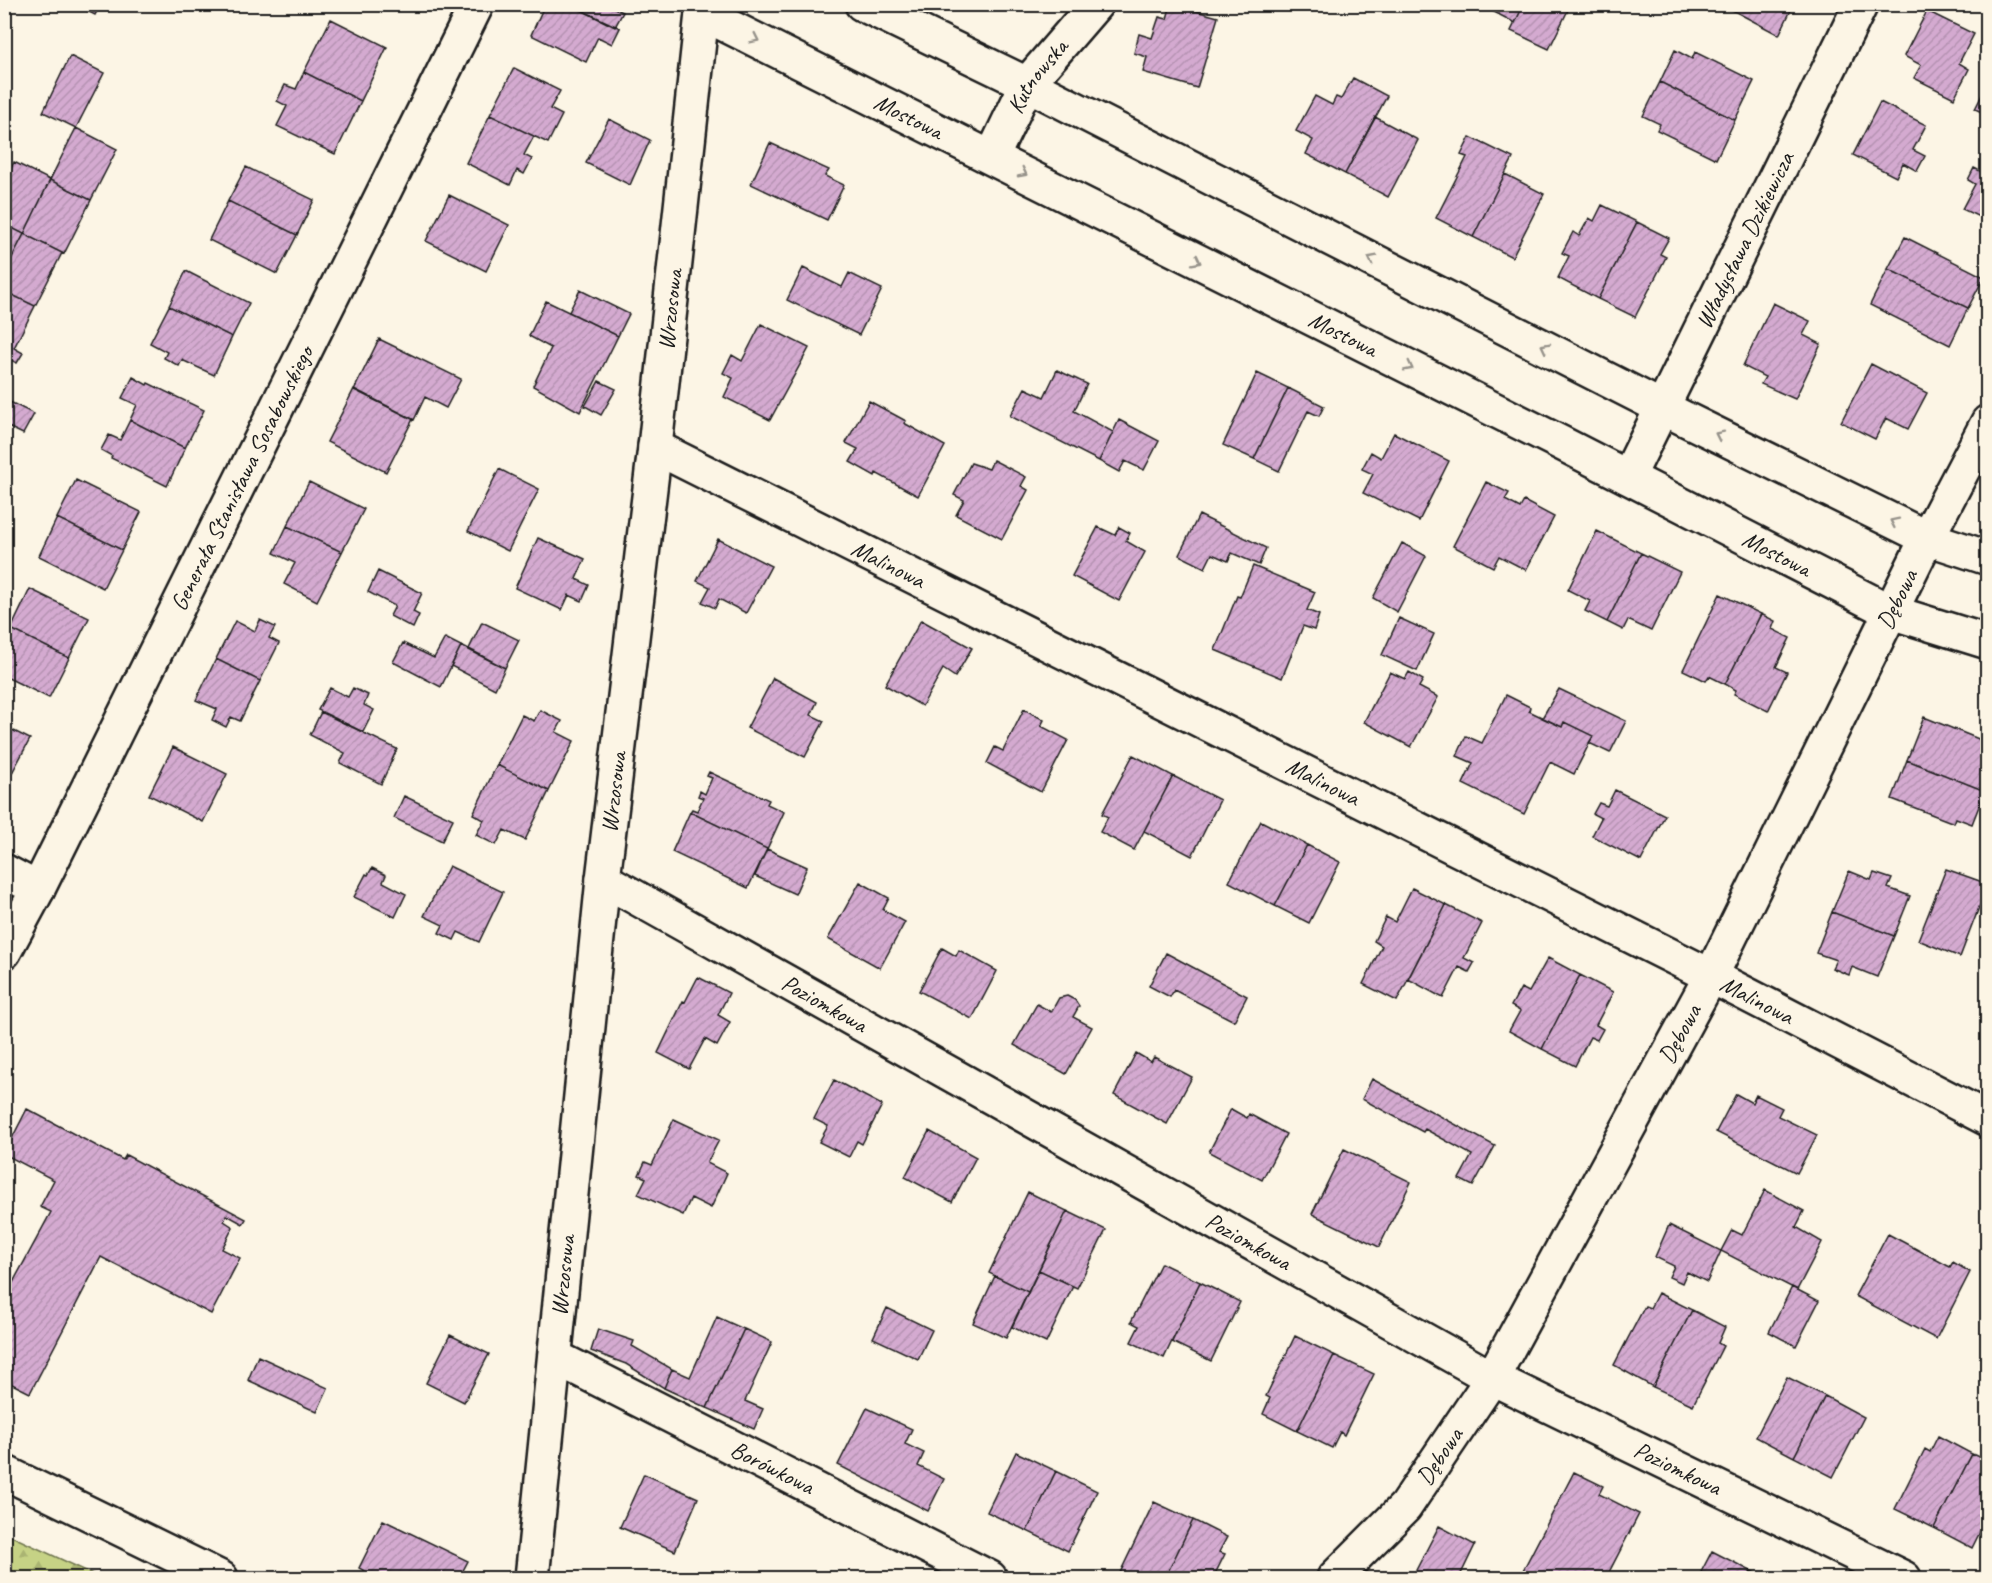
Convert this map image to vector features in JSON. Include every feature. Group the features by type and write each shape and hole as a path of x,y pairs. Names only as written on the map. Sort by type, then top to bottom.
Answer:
{"street":[{"name":"Generała Stanisława Sosabowskiego","path":"4,952 38,889 477,4"},
{"path":"862,4 1027,84 1661,407 1927,538 1988,558"},
{"name":"Kutnowska","path":"992,157 1027,84 1096,4"},
{"name":"Władysława Dzikiewicza","path":"1628,477 1861,4"},
{"name":"Mostowa","path":"703,9 1891,612 1988,642"},
{"name":"Wrzosowa","path":"532,1578 603,879 655,447 703,9"},
{"name":"Dębowa","path":"1334,1578 1405,1507 1492,1378 1711,976 1927,538 1988,422"},
{"name":"Malinowa","path":"655,447 1711,976 1988,1119"},
{"path":"4,871 38,889"},
{"name":"Poziomkowa","path":"603,879 1492,1378 1904,1578"},
{"name":"Borówkowa","path":"555,1357 990,1578"},
{"path":"4,1472 221,1578"}],"green space":[{"path":"5,1533 101,1578 5,1578"}],"building":[{"path":"74,4 101,4 95,15"},
{"path":"545,4 569,4 620,28 612,44 598,37 586,62 531,35"},
{"path":"569,4 613,4 612,7 623,12 615,27"},
{"path":"1171,4 1218,17 1197,88 1143,72 1147,57 1134,53 1139,34 1152,38 1159,17 1167,19"},
{"path":"1479,4 1524,4 1515,23"},
{"path":"1524,4 1571,4 1549,49 1511,31"},
{"path":"1721,4 1794,4 1779,35"},
{"path":"1927,11 1974,34 1959,63 1969,69 1954,98 1914,78 1921,65 1904,56"},
{"path":"331,19 387,47 361,101 304,72"},
{"path":"1675,50 1692,59 1695,52 1754,81 1735,120 1660,82"},
{"path":"70,56 104,73 76,128 43,112"},
{"path":"514,68 560,91 550,109 562,115 548,143 490,115"},
{"path":"304,72 361,101 335,154 277,126 287,106 277,101 285,85 296,89"},
{"path":"1353,78 1387,96 1345,174 1306,154 1313,140 1296,131 1315,96 1332,105 1336,97 1341,99"},
{"path":"1660,82 1735,120 1716,159 1657,130 1660,124 1643,116"},
{"path":"1988,83 1988,115 1975,109"},
{"path":"1880,102 1926,125 1913,150 1925,156 1917,171 1903,163 1896,177 1853,155"},
{"path":"490,115 534,136 524,155 532,159 524,174 517,170 510,185 466,163"},
{"path":"1375,117 1418,140 1388,197 1345,174"},
{"path":"609,119 650,140 630,185 586,163"},
{"path":"76,128 117,149 91,200 50,180"},
{"path":"1470,137 1513,158 1473,237 1436,218 1467,157 1461,155"},
{"path":"770,143 829,170 825,176 844,185 827,220 751,184"},
{"path":"14,162 50,180 24,234 4,224 4,182"},
{"path":"246,167 314,200 297,235 228,201"},
{"path":"1974,168 1986,174 1988,172 1988,221 1962,209 1975,184 1968,180"},
{"path":"1505,174 1544,194 1512,257 1473,237"},
{"path":"50,180 91,200 64,254 24,234"},
{"path":"449,195 509,225 486,271 426,241"},
{"path":"228,201 297,235 277,274 209,240"},
{"path":"1602,205 1637,222 1598,299 1558,278 1569,256 1562,253 1573,232 1579,236 1589,218 1594,221"},
{"path":"1637,222 1669,238 1660,254 1666,257 1635,317 1598,299"},
{"path":"4,224 24,234 4,273"},
{"path":"24,234 62,253 35,306 4,291 4,273"},
{"path":"1905,237 1984,277 1968,308 1888,269"},
{"path":"803,268 842,287 849,273 882,289 859,335 787,300"},
{"path":"1888,269 1968,308 1950,345 1870,305"},
{"path":"186,271 249,303 232,337 169,306"},
{"path":"580,290 629,314 618,336 569,312"},
{"path":"4,291 35,306 14,348 23,353 17,363 4,357"},
{"path":"546,301 618,336 580,412 533,386 551,348 529,336"},
{"path":"1773,303 1810,321 1803,335 1821,344 1795,399 1761,384 1765,377 1743,366"},
{"path":"169,306 232,337 214,375 182,360 179,366 164,358 167,352 150,343"},
{"path":"761,324 809,348 770,420 724,397 733,378 723,373 732,355 742,361"},
{"path":"379,339 461,379 446,408 425,397 414,420 354,390"},
{"path":"1871,364 1927,393 1908,429 1886,418 1875,439 1841,422"},
{"path":"1057,370 1087,384 1074,411 1113,432 1099,461 1010,416 1025,388 1044,397"},
{"path":"1257,373 1288,388 1254,459 1223,445"},
{"path":"133,377 204,410 185,448 130,420 137,405 122,398"},
{"path":"599,381 616,389 601,415 585,406"},
{"path":"1288,388 1324,406 1319,416 1308,411 1279,471 1254,459"},
{"path":"354,389 413,419 386,472 327,442"},
{"path":"4,399 34,414 23,434 4,425"},
{"path":"869,401 945,446 918,496 850,462 858,449 846,443"},
{"path":"130,420 185,448 167,486 111,458 112,456 101,450 109,435 120,440"},
{"path":"1119,420 1159,441 1144,470 1125,461 1119,472 1099,461"},
{"path":"1394,433 1449,461 1419,521 1363,493 1373,474 1362,469 1371,452 1381,458"},
{"path":"993,460 1026,477 1021,486 1028,490 1002,539 956,515 964,500 954,495 971,463 989,469"},
{"path":"499,469 539,489 508,551 468,531"},
{"path":"76,480 141,512 122,550 57,518"},
{"path":"309,482 364,509 342,552 287,526"},
{"path":"1486,482 1509,493 1505,500 1520,508 1524,501 1554,517 1526,570 1499,556 1493,567 1453,546"},
{"path":"1199,515 1266,548 1259,565 1232,553 1228,561 1212,554 1205,568 1179,555"},
{"path":"57,518 122,550 103,588 39,556"},
{"path":"287,526 342,552 317,601 284,584 295,563 274,553"},
{"path":"1098,527 1115,535 1119,527 1130,533 1126,541 1145,552 1119,601 1072,576"},
{"path":"1597,531 1641,553 1607,622 1585,611 1590,601 1568,590"},
{"path":"538,538 585,559 576,579 589,585 582,601 569,595 562,610 515,588"},
{"path":"718,539 771,566 746,613 719,599 715,608 702,602 710,587 697,581"},
{"path":"1402,543 1426,556 1397,612 1373,598"},
{"path":"1641,553 1680,572 1651,631 1628,620 1623,630 1607,622"},
{"path":"1253,566 1315,592 1307,610 1319,615 1314,630 1303,626 1282,678 1215,650 1237,596 1240,597"},
{"path":"378,571 422,593 413,612 419,615 413,628 390,616 395,606 368,592"},
{"path":"30,589 89,618 69,658 11,629"},
{"path":"1720,594 1761,614 1725,684 1709,676 1706,681 1683,670"},
{"path":"1761,614 1775,621 1772,629 1790,638 1776,667 1787,672 1768,711 1734,694 1736,690 1725,684"},
{"path":"1399,618 1434,634 1417,671 1382,655"},
{"path":"260,620 275,627 269,638 279,643 260,681 216,659 235,621 255,631"},
{"path":"921,620 972,648 955,677 943,669 922,706 885,685"},
{"path":"482,622 519,640 505,668 469,649"},
{"path":"11,629 69,658 49,698 4,676 4,642"},
{"path":"445,638 461,646 441,687 393,662 403,643 434,658"},
{"path":"461,646 505,668 495,689 451,666"},
{"path":"216,659 260,681 240,721 231,717 226,727 212,720 217,709 196,700"},
{"path":"1390,672 1405,679 1409,672 1423,680 1419,687 1438,697 1411,747 1364,722"},
{"path":"773,678 817,702 811,715 824,721 805,757 747,728"},
{"path":"330,688 348,697 353,688 368,695 364,705 374,710 363,732 318,710"},
{"path":"1559,689 1626,721 1610,753 1589,743 1593,736 1564,722 1562,727 1542,718"},
{"path":"1506,695 1530,707 1529,711 1562,727 1564,722 1593,736 1574,774 1550,762 1524,814 1463,784 1473,763 1457,756 1466,736 1482,743"},
{"path":"1024,709 1044,720 1041,726 1068,740 1041,792 987,763 995,747 1003,751"},
{"path":"540,710 562,721 556,732 574,741 549,791 497,765 522,715 534,721"},
{"path":"321,712 397,749 381,784 340,763 345,753 310,735"},
{"path":"1924,717 1986,742 1984,747 1988,749 1988,785 1985,791 1907,760"},
{"path":"4,726 30,739 4,788"},
{"path":"173,747 227,774 203,822 149,795"},
{"path":"1133,755 1173,776 1134,850 1100,832 1108,817 1102,814"},
{"path":"1907,760 1985,791 1972,824 1956,818 1954,823 1892,799"},
{"path":"497,765 549,791 525,840 504,830 496,845 476,835 484,820 473,814"},
{"path":"709,772 769,800 767,804 784,812 767,849 690,812 692,809 697,811 703,798 698,796 700,791 705,794 712,778 707,776"},
{"path":"1173,776 1220,800 1192,856 1144,831"},
{"path":"1615,790 1665,815 1641,861 1592,836 1601,818 1593,814 1599,803 1607,806"},
{"path":"404,796 453,819 442,841 394,818"},
{"path":"690,812 767,849 748,888 672,852"},
{"path":"1261,821 1307,845 1275,906 1229,882"},
{"path":"1307,845 1340,862 1309,923 1275,906"},
{"path":"767,849 807,867 795,894 755,876"},
{"path":"449,866 503,892 479,942 458,932 454,940 439,933 443,925 424,916"},
{"path":"372,868 386,875 383,882 406,894 395,917 354,897 366,874 368,875"},
{"path":"1946,869 1988,884 1960,957 1918,940"},
{"path":"1849,871 1871,880 1874,873 1892,879 1888,888 1910,896 1894,936 1832,912"},
{"path":"860,882 889,898 883,910 905,922 880,968 828,939"},
{"path":"1412,888 1446,905 1397,1001 1363,984 1382,946 1374,941 1386,917 1395,922"},
{"path":"1446,905 1482,923 1464,958 1474,963 1469,972 1459,967 1443,998 1408,979"},
{"path":"1832,912 1894,936 1877,977 1852,967 1849,975 1832,968 1836,960 1816,953"},
{"path":"942,948 956,956 959,950 997,971 972,1019 919,991"},
{"path":"1166,953 1247,996 1234,1021 1174,990 1170,997 1149,986"},
{"path":"1548,958 1580,975 1542,1049 1509,1031 1520,1011 1511,1006 1521,988 1529,992"},
{"path":"1580,975 1613,992 1596,1025 1603,1029 1597,1040 1590,1037 1575,1066 1542,1049"},
{"path":"698,977 729,993 718,1015 730,1022 717,1046 705,1039 689,1069 658,1053 683,1001 685,1002"},
{"path":"1067,996 1075,1000 1079,1006 1073,1017 1092,1027 1066,1074 1014,1045 1037,1004 1051,1012 1059,998"},
{"path":"1136,1053 1151,1062 1154,1057 1192,1077 1167,1124 1114,1095"},
{"path":"1372,1079 1495,1146 1473,1186 1459,1179 1472,1155 1425,1129 1423,1132 1362,1099"},
{"path":"834,1080 882,1105 862,1144 857,1141 849,1157 819,1142 828,1126 814,1119"},
{"path":"1736,1094 1752,1103 1756,1095 1782,1108 1778,1116 1817,1135 1797,1173 1716,1132"},
{"path":"27,1109 123,1160 126,1155 246,1219 243,1224 227,1215 224,1221 233,1227 222,1249 240,1258 211,1314 101,1257 30,1393 4,1380 4,1299 51,1212 40,1207 54,1180 4,1154"},
{"path":"1231,1109 1247,1118 1249,1114 1286,1134 1262,1180 1209,1152"},
{"path":"674,1119 719,1140 707,1163 727,1173 711,1208 691,1198 683,1215 638,1194 646,1178 639,1175 645,1162 652,1165"},
{"path":"929,1131 976,1157 952,1202 905,1177"},
{"path":"1344,1149 1411,1182 1379,1247 1312,1214"},
{"path":"1765,1190 1804,1211 1796,1227 1822,1242 1797,1290 1721,1251 1732,1230 1742,1235"},
{"path":"1028,1192 1067,1211 1028,1292 989,1273"},
{"path":"1067,1211 1106,1230 1077,1288 1039,1270"},
{"path":"1669,1225 1721,1251 1707,1282 1687,1272 1682,1283 1669,1277 1674,1266 1655,1257"},
{"path":"1888,1234 1950,1267 1953,1262 1970,1272 1936,1339 1855,1296"},
{"path":"1161,1263 1200,1282 1164,1358 1131,1342 1139,1326 1131,1322"},
{"path":"1039,1270 1073,1286 1046,1343 1012,1327"},
{"path":"995,1276 1028,1292 1006,1338 973,1323"},
{"path":"1200,1282 1240,1302 1211,1361 1172,1342"},
{"path":"1792,1287 1819,1301 1796,1346 1769,1332"},
{"path":"1658,1293 1692,1310 1653,1387 1614,1365 1645,1306 1650,1308"},
{"path":"887,1308 932,1330 918,1359 873,1338"},
{"path":"1692,1310 1725,1327 1718,1343 1723,1346 1693,1405 1653,1387"},
{"path":"717,1317 744,1329 707,1408 664,1388 672,1369 690,1377"},
{"path":"598,1329 634,1341 632,1346 672,1369 664,1388 626,1364 591,1351"},
{"path":"744,1329 772,1342 745,1401 763,1409 754,1429 707,1408"},
{"path":"450,1335 489,1354 464,1402 426,1383"},
{"path":"1295,1336 1334,1355 1297,1431 1263,1414 1270,1398 1266,1396"},
{"path":"1334,1355 1374,1374 1344,1435 1340,1432 1332,1448 1297,1431"},
{"path":"258,1356 328,1388 317,1412 248,1380"},
{"path":"1787,1377 1825,1396 1794,1457 1756,1437"},
{"path":"1825,1396 1864,1417 1833,1477 1794,1457"},
{"path":"867,1408 912,1429 905,1444 924,1453 918,1466 944,1479 928,1511 838,1465"},
{"path":"1938,1436 1972,1454 1934,1528 1895,1509 1925,1449 1930,1452"},
{"path":"1016,1452 1056,1471 1027,1531 987,1512"},
{"path":"1972,1454 1988,1461 1988,1528 1983,1526 1972,1548 1934,1528"},
{"path":"1056,1471 1097,1491 1068,1551 1027,1531"},
{"path":"1574,1472 1603,1486 1599,1494 1639,1514 1606,1578 1519,1578"},
{"path":"644,1474 698,1498 675,1551 620,1527"},
{"path":"1154,1502 1193,1520 1165,1578 1118,1577"},
{"path":"383,1520 468,1561 459,1578 377,1578 359,1568"},
{"path":"1193,1520 1227,1537 1219,1552 1225,1554 1213,1578 1165,1578"},
{"path":"1439,1526 1475,1545 1459,1578 1412,1578"},
{"path":"1712,1551 1751,1571 1748,1578 1698,1578"},
{"path":"1751,1571 1767,1578 1748,1578"}]}
